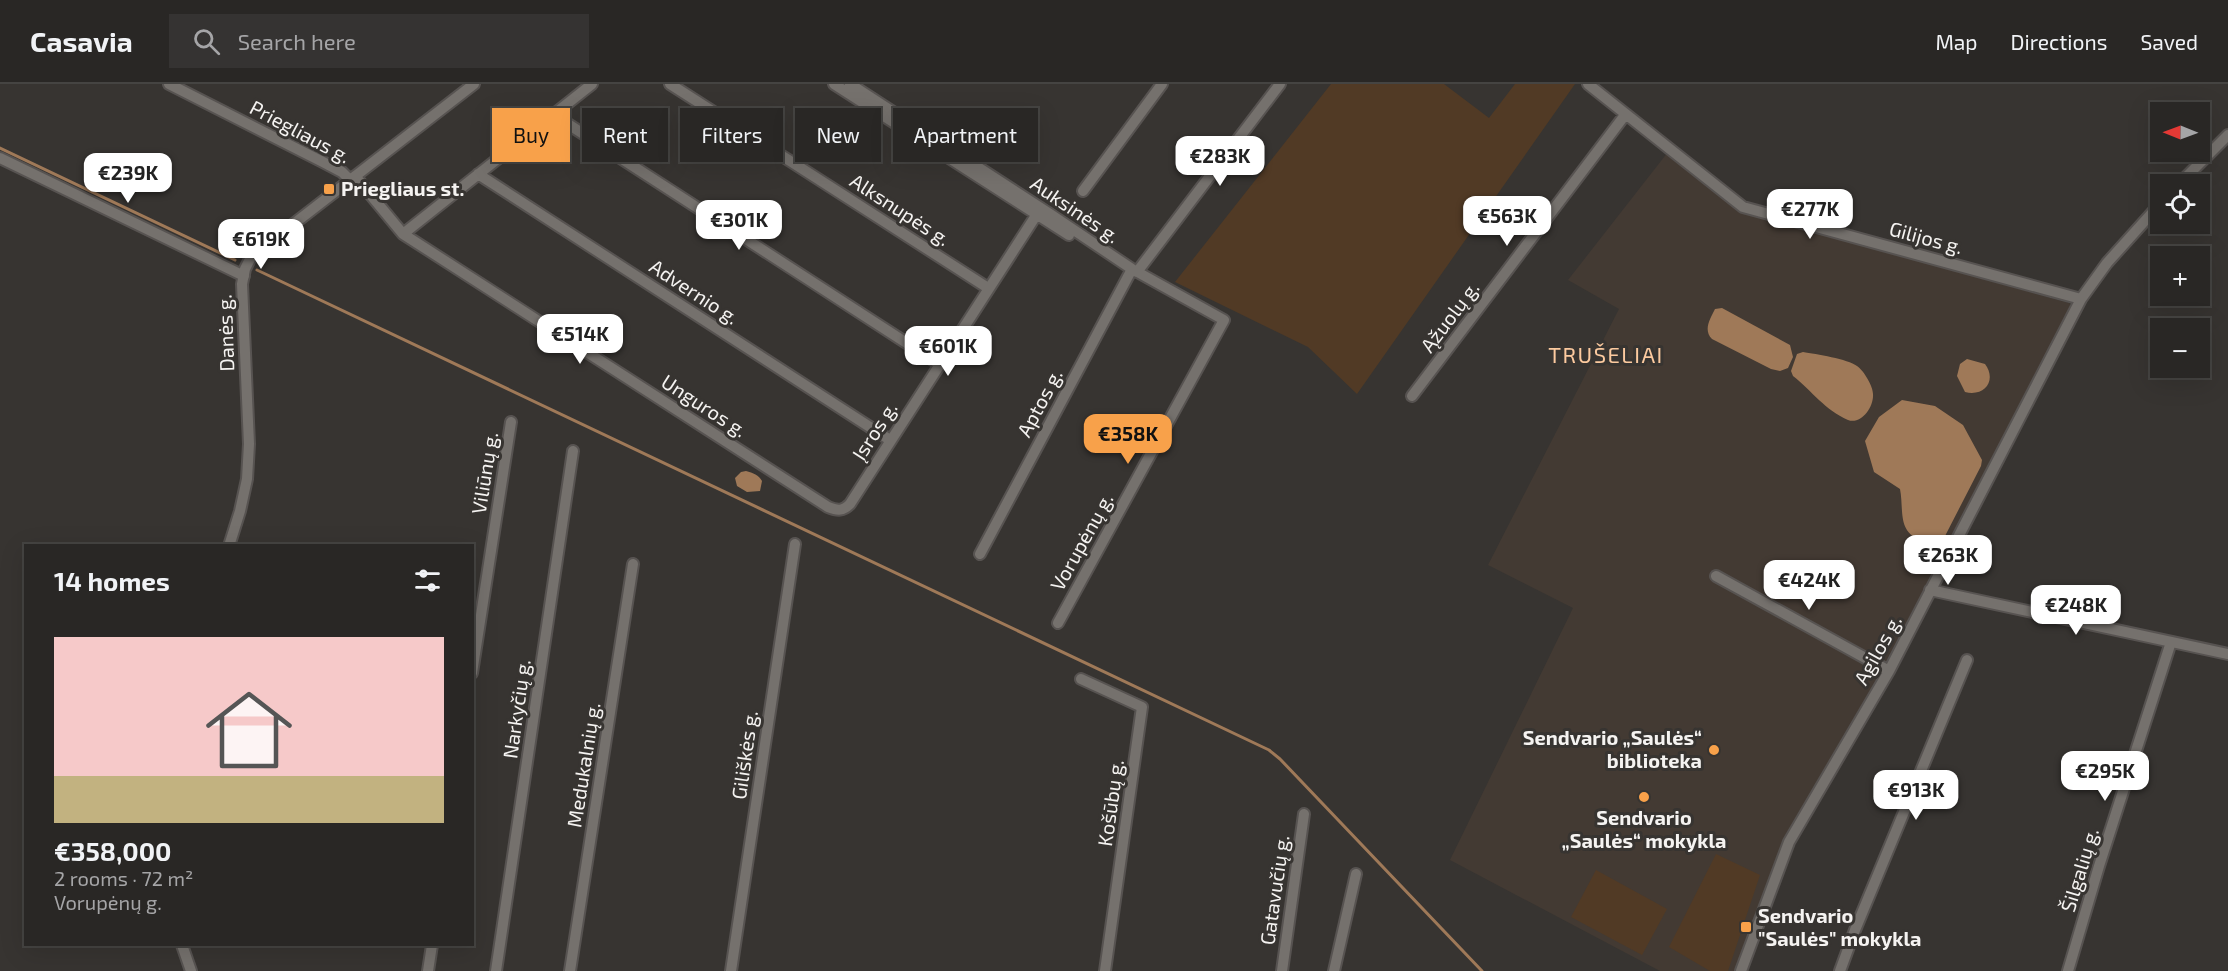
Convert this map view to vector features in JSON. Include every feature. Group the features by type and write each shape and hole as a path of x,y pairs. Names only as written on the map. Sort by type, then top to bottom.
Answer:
{"street":[{"name":"Priegliaus g.","path":"169,84 321,160 352,178"},
{"name":"Danės g.","path":"231,544 247,479 249,444 243,305 244,276 251,257 262,246 474,84"},
{"path":"563,108 592,84"},
{"name":"Alksnupės g.","path":"670,84 988,288"},
{"path":"834,84 1073,237"},
{"name":"Auksinės g.","path":"850,84 1134,271 1224,320"},
{"name":"Aptos g.","path":"980,554 1134,271 1280,84"},
{"name":"Gilijos g.","path":"1588,84 1743,207 2081,299"},
{"path":"1083,191 1159,85"},
{"name":"Ąžuolų g.","path":"1412,396 1625,115"},
{"path":"570,125 939,364"},
{"path":"2189,174 2228,135"},
{"path":"0,158 244,276"},
{"path":"404,234 493,162"},
{"name":"Advernio g.","path":"478,174 890,440"},
{"name":"Unguros g.","path":"352,178 404,234 818,501 837,511"},
{"name":"Įsros g.","path":"837,511 845,509 850,504 1037,214"},
{"name":"Agilos g.","path":"1741,971 1789,842 1888,672 2081,299 2107,263 2150,215"},
{"name":"Vorupėnų g.","path":"1058,623 1224,320"},
{"name":"Viliūnų g.","path":"474,660 511,422"},
{"name":"Narkyčių g.","path":"496,971 573,451"},
{"name":"Giliškės g.","path":"731,971 795,543"},
{"name":"Medukalnių g.","path":"570,971 633,564"},
{"path":"1716,576 1888,672"},
{"path":"1930,590 2228,654"},
{"name":"Šilgalių g.","path":"2068,971 2171,642"},
{"path":"1840,971 1967,660"},
{"name":"Košūbų g.","path":"1082,679 1142,707 1106,971"},
{"name":"Gatavučių g.","path":"1282,971 1304,814"},
{"path":"1334,971 1356,874"},
{"path":"182,946 191,971"},
{"path":"428,971 432,946"}],"shaded area":[{"path":"1331,84 1444,84 1489,118 1515,84 1575,84 1357,394 1308,347 1175,282"},
{"path":"1668,152 1748,213 2069,303 2071,306 2070,312 1877,679 1789,831 1774,865 1736,971 1660,971 1450,860 1573,608 1488,565 1619,309 1568,280"},
{"path":"1722,308 1790,345 1793,357 1788,368 1780,371 1771,369 1712,339 1708,332 1709,321 1715,309"},
{"path":"1803,352 1839,359 1853,363 1860,368 1873,391 1873,399 1866,414 1853,421 1840,416 1793,376 1791,371 1797,354"},
{"path":"1967,359 1985,364 1990,376 1983,390 1965,392 1957,376 1960,364"},
{"path":"1902,400 1935,406 1963,425 1982,460 1944,538 1935,541 1923,541 1908,531 1903,519 1900,489 1874,472 1865,441 1879,417"},
{"path":"741,472 756,474 761,479 760,491 747,492 737,486 735,478"},
{"path":"1716,854 1760,875 1728,971 1710,971 1669,947"},
{"path":"1596,870 1667,909 1642,955 1571,917"}],"waterway":[{"path":"0,148 235,260"},
{"path":"257,270 1269,750 1482,971"}],"place":[{"name":"Priegliaus st.","path":"329,189"},
{"name":"Sendvario „Saulės“ biblioteka","path":"1714,750"},
{"name":"Sendvario „Saulės“ mokykla","path":"1644,797"},
{"name":"Sendvario \"Saulės\" mokykla","path":"1746,927"}],"district":[{"name":"TRUŠELIAI","path":"1606,355"}]}
